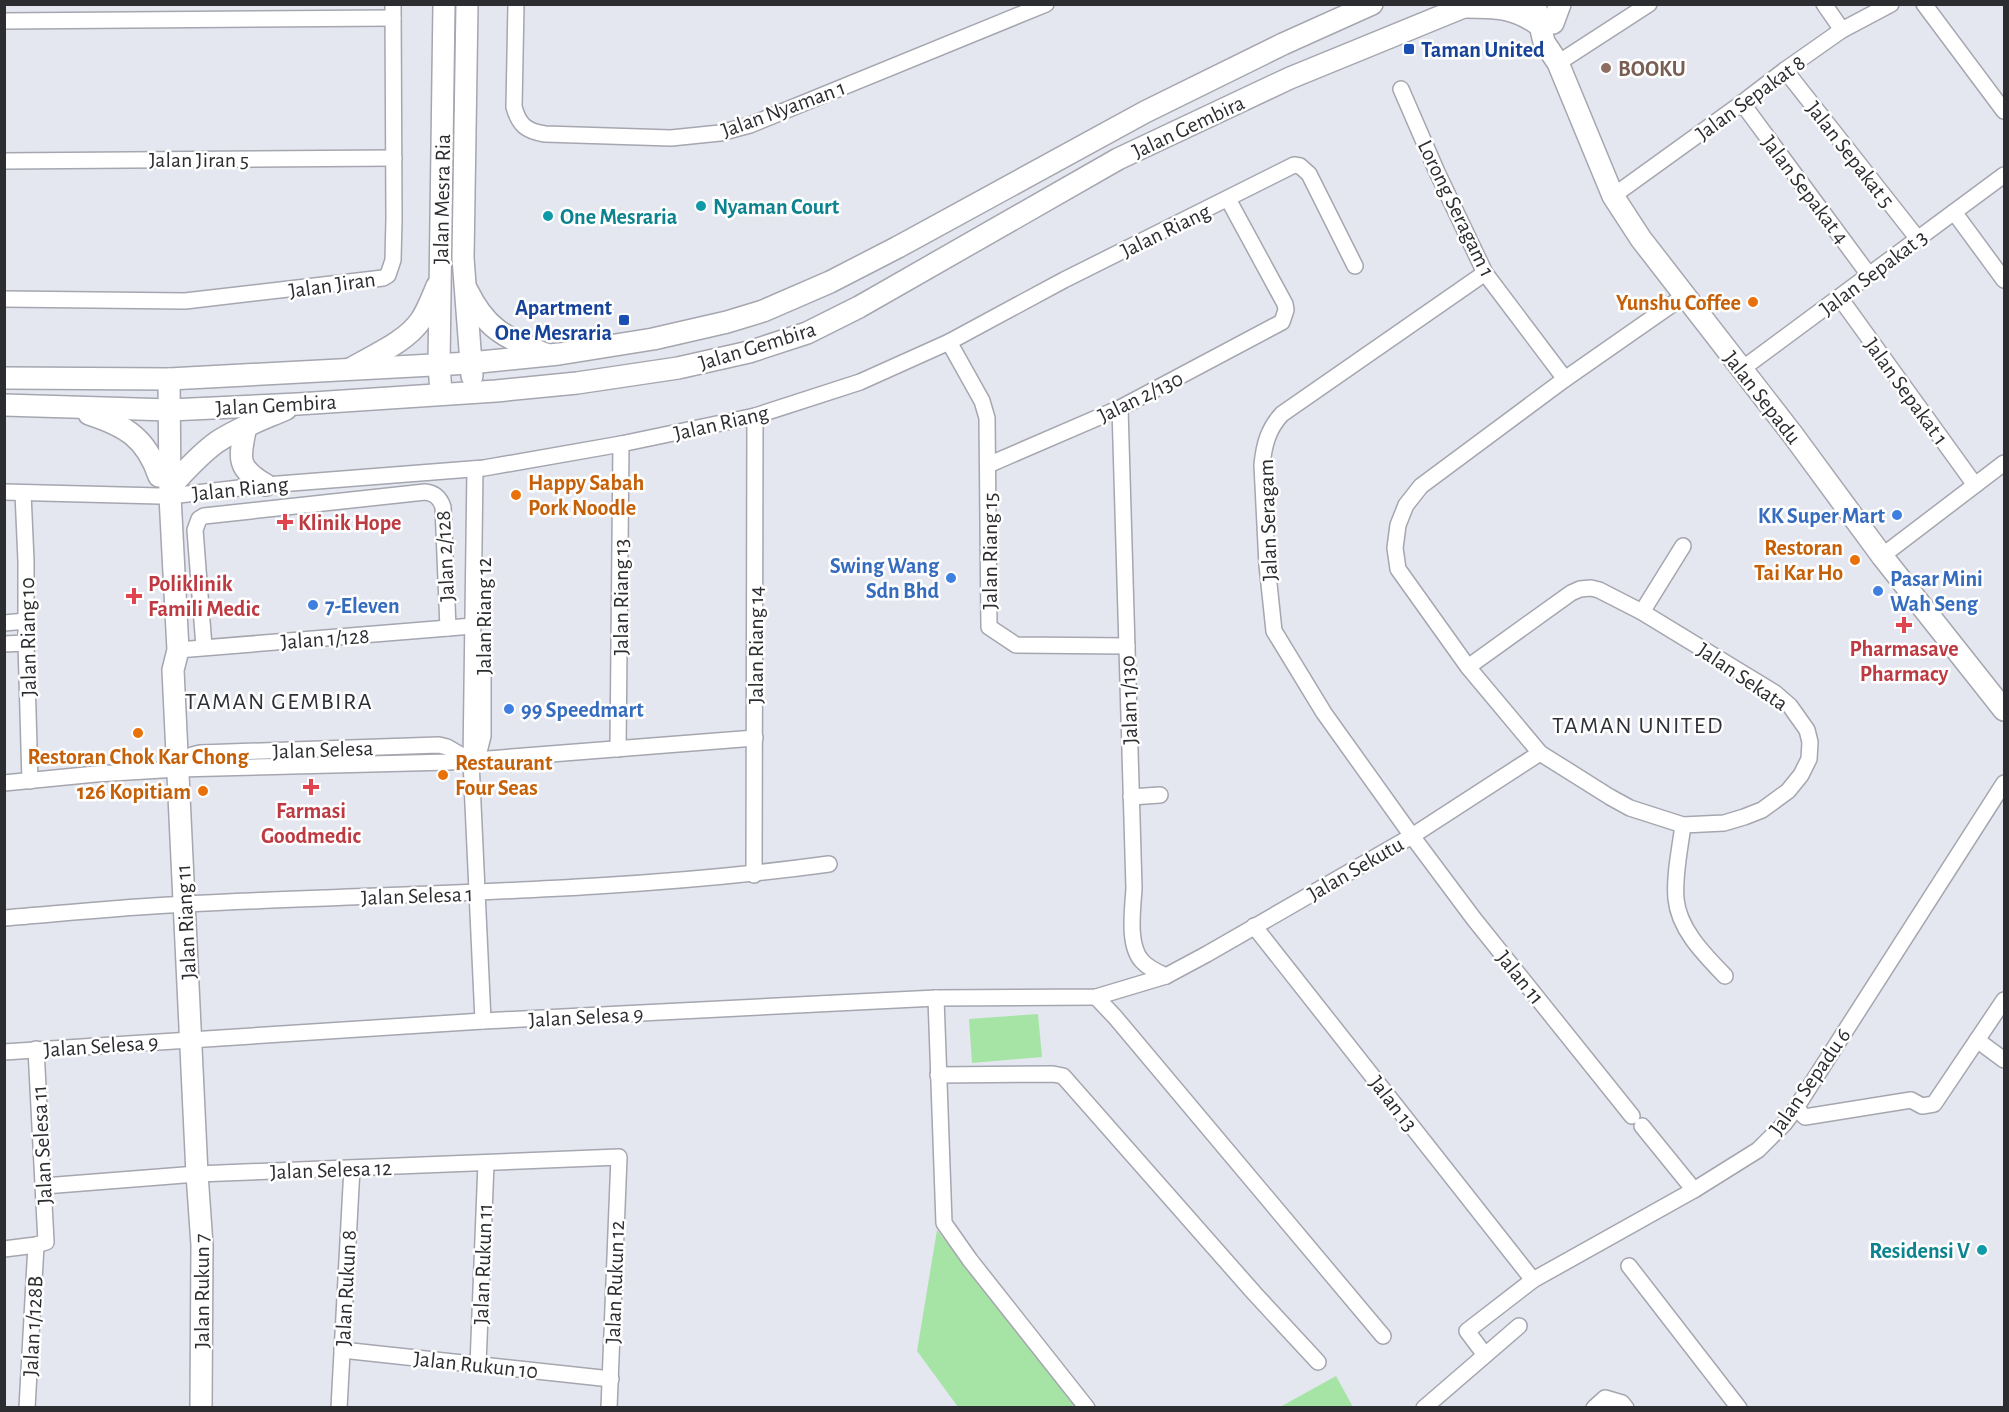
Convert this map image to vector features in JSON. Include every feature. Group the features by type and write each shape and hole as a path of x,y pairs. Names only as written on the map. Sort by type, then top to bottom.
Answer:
{"main road":[{"name":"Jalan Mesra Ria","path":"441,394 444,4"},
{"name":"Jalan Mesra Ria","path":"467,4 463,205 465,285 474,392"},
{"name":"Jalan Gembira","path":"4,378 162,379 470,363 547,355 653,339 727,322 763,311 830,282 1145,112 1283,44 1372,4"},
{"path":"1468,6 1502,7 1531,19 1547,12"},
{"name":"Jalan Gembira","path":"4,405 163,410 298,404 474,392 577,383 678,368 749,352 807,333 859,307 1118,159 1290,78 1468,6"},
{"name":"Jalan Sepadu","path":"1547,12 1544,42 1558,63 1613,196 1641,239 1882,556 2004,710"},
{"path":"349,370 403,337 420,322 430,305 441,274"},
{"path":"465,285 476,308 491,326 507,338 547,355"},
{"name":"Jalan Riang 11","path":"162,379 167,652 175,660 197,1174"},
{"path":"71,408 112,422 136,436 151,456 165,489 218,442 298,404"},
{"path":"246,427 241,448 244,469 251,476 266,484"},
{"name":"Jalan Rukun 7","path":"197,1174 202,1245 201,1407"}],"street":[{"name":"Jalan Nyaman 1","path":"516,4 514,107 517,119 523,127 545,134 670,138 720,133 750,125 1046,4"},
{"path":"1558,63 1648,4"},
{"path":"1824,4 1842,30"},
{"name":"Jalan Sepakat 8","path":"1613,196 1842,30 1891,4"},
{"path":"1924,4 2004,111"},
{"path":"4,21 393,11"},
{"name":"Jalan Jiran","path":"4,299 185,301 383,278 388,275 393,260 393,11"},
{"name":"Jalan Sepakat 5","path":"1785,70 1918,239"},
{"name":"Lorong Seragam 1","path":"1401,89 1485,273 1565,379"},
{"name":"Jalan Sepakat 4","path":"1742,103 1869,275"},
{"name":"Jalan Jiran 5","path":"4,161 394,158"},
{"name":"Jalan Riang","path":"4,492 165,489 479,469 621,444 755,416 860,382 949,342 1064,280 1288,167 1300,166 1309,174 1355,266"},
{"name":"Jalan Sepakat 3","path":"1742,369 2004,175"},
{"name":"Jalan 2/130","path":"988,465 1120,408 1277,326 1285,316 1285,304 1228,199"},
{"path":"1954,212 2004,280"},
{"name":"Jalan Seragam","path":"1412,836 1324,713 1274,631 1267,565 1263,450 1273,424 1282,414 1485,273"},
{"name":"Jalan Sekata","path":"1468,667 1580,589 1599,590 1642,612 1775,693 1790,706 1799,717 1810,742 1809,759 1801,775 1788,791 1762,810 1724,823 1683,825 1630,808 1540,753 1468,667 1398,569 1395,548 1398,525 1407,505 1421,486 1565,379 1684,296"},
{"name":"Jalan Sepakat 1","path":"1840,298 1975,484"},
{"name":"Jalan Riang 15","path":"949,342 985,409 988,465 989,627 1016,645 1127,646"},
{"name":"Jalan 1/130","path":"1120,408 1134,888 1131,924 1138,955 1142,961 1151,969 1166,976"},
{"name":"Jalan Riang 14","path":"754,874 755,416"},
{"name":"Jalan Riang 13","path":"618,749 621,444"},
{"path":"1882,556 2004,463"},
{"name":"Jalan Riang 12","path":"479,469 471,760 483,1021"},
{"name":"Jalan Riang 12","path":"471,760 478,753 483,736 479,469"},
{"name":"Jalan 2/128","path":"204,647 195,530 199,519 204,516 425,492 437,496 443,507 448,628"},
{"name":"Jalan Riang 10","path":"23,493 30,781"},
{"path":"1642,612 1683,546"},
{"path":"4,622 26,621"},
{"name":"Jalan 1/128","path":"175,660 204,647 473,626"},
{"path":"4,644 26,643"},
{"name":"Jalan Selesa","path":"4,783 178,769 471,760 755,738"},
{"name":"Jalan Sekutu","path":"1166,976 1412,836 1540,753"},
{"name":"Jalan Sepadu 6","path":"1485,1355 1467,1331 1533,1280 1694,1190 1758,1150 1784,1124 2004,783"},
{"path":"1131,797 1160,795"},
{"path":"1683,825 1676,879 1676,900 1685,926 1700,950 1725,976"},
{"name":"Jalan 11","path":"1412,836 1474,919 1694,1190"},
{"name":"Jalan Selesa 1","path":"4,918 184,904 668,883 829,864"},
{"name":"Jalan 13","path":"1254,926 1533,1280"},
{"name":"Jalan Selesa 9","path":"4,1052 483,1021 936,998 1096,997 1166,976"},
{"path":"1096,997 1383,1336"},
{"path":"936,998 945,1226 1087,1407"},
{"path":"1796,1108 1805,1117 1911,1100 1922,1106 1934,1104 2004,1000"},
{"path":"1977,1040 2004,1060"},
{"name":"Jalan Selesa 11","path":"36,1049 44,1186 41,1244"},
{"path":"938,1075 1053,1074 1063,1076 1318,1362"},
{"name":"Jalan Selesa 12","path":"44,1186 197,1174 619,1157"},
{"name":"Jalan Rukun 12","path":"609,1407 619,1157"},
{"name":"Jalan Rukun 11","path":"478,1365 486,1163"},
{"name":"Jalan Rukun 8","path":"339,1407 352,1168"},
{"path":"4,1249 41,1244"},
{"name":"Jalan 1/128B","path":"27,1407 41,1244"},
{"path":"1629,1266 1739,1407"},
{"path":"1424,1407 1519,1326"},
{"name":"Jalan Rukun 10","path":"342,1350 611,1378"},
{"path":"1594,1407 1605,1398 1622,1403 1626,1407"}],"green space":[{"path":"1038,1014 1042,1057 972,1063 969,1019"},
{"path":"937,1230 1078,1407 958,1407 917,1351"},
{"path":"1336,1376 1353,1407 1280,1407"}],"place":[{"name":"Taman United","path":"1409,49"},
{"name":"BOOKU","path":"1606,68"},
{"name":"Nyaman Court","path":"701,206"},
{"name":"One Mesraria","path":"548,216"},
{"name":"Yunshu Coffee","path":"1753,302"},
{"name":"Apartment One Mesraria","path":"624,320"},
{"name":"Happy Sabah Pork Noodle","path":"516,495"},
{"name":"KK Super Mart","path":"1897,515"},
{"name":"Klinik Hope","path":"285,522"},
{"name":"Restoran Tai Kar Ho","path":"1855,560"},
{"name":"Swing Wang Sdn Bhd","path":"951,578"},
{"name":"Pasar Mini Wah Seng","path":"1878,591"},
{"name":"Poliklinik Famili Medic","path":"134,596"},
{"name":"7-Eleven","path":"313,605"},
{"name":"Pharmasave Pharmacy","path":"1904,625"},
{"name":"99 Speedmart","path":"509,709"},
{"name":"Restoran Chok Kar Chong","path":"138,733"},
{"name":"Restaurant Four Seas","path":"443,775"},
{"name":"Farmasi Goodmedic","path":"311,787"},
{"name":"126 Kopitiam","path":"203,791"},
{"name":"Residensi V","path":"1982,1250"}],"district":[{"name":"TAMAN GEMBIRA","path":"279,701"},
{"name":"TAMAN UNITED","path":"1638,725"}]}
